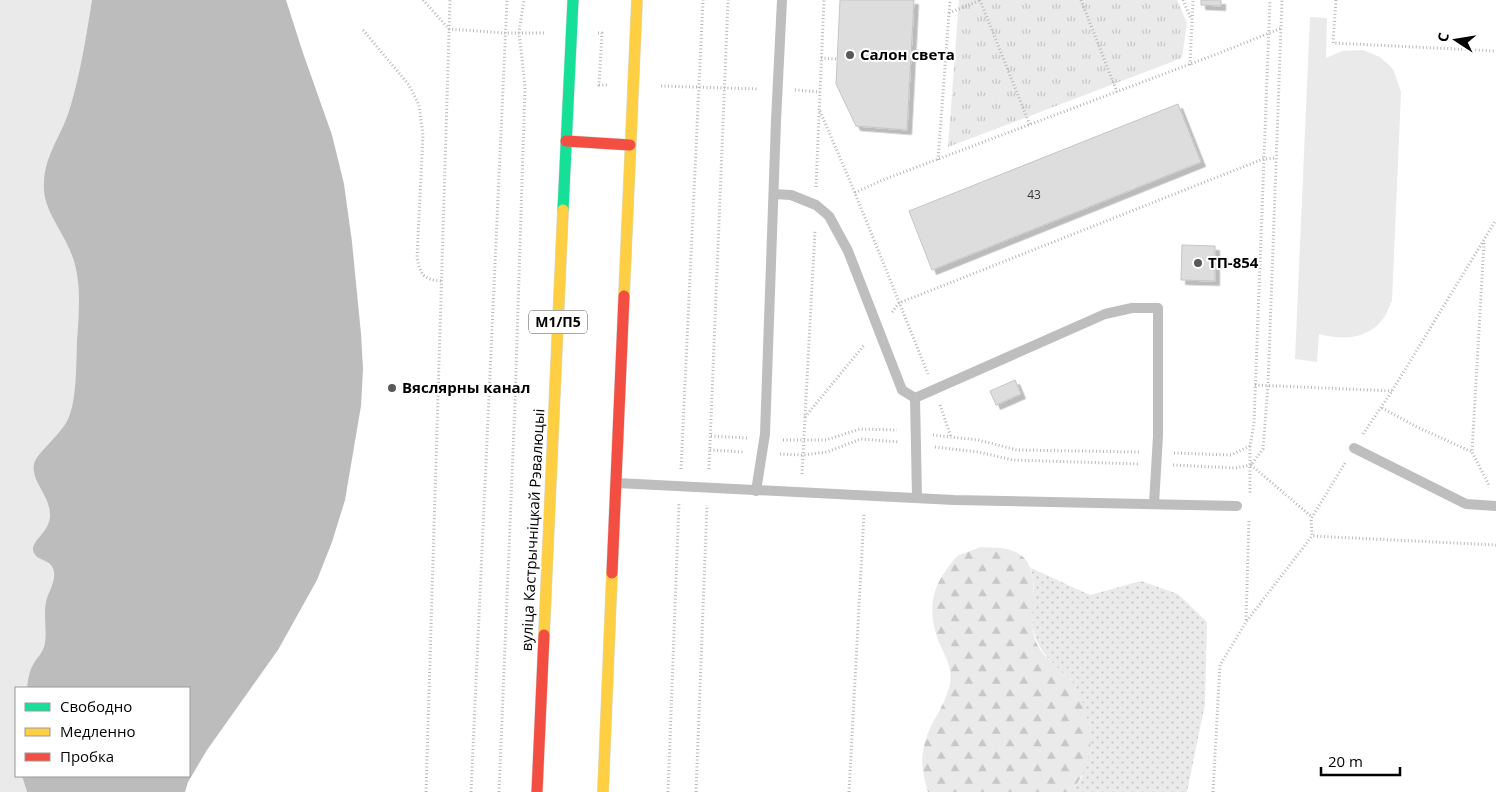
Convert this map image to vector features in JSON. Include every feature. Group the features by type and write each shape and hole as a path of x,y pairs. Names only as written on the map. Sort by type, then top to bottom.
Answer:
{"highway":[{"name":"вуліца Кастрычніцкай Рэвалюцыі","path":"538,792 573,0"},
{"path":"603,792 637,0"},
{"path":"566,141 630,145"}],"lane":[{"path":"756,491 764,439 782,0"},
{"path":"774,194 791,195 816,205 829,216 848,251 902,390 915,398"},
{"path":"915,398 1105,314 1132,308 1158,308 1158,436 1154,504"},
{"path":"915,398 917,445 916,497"},
{"path":"1354,448 1466,504 1496,506"},
{"path":"616,483 864,497 1237,506"}],"path":[{"path":"423,0 449,28 506,33"},
{"path":"426,792 450,0"},
{"path":"472,792 507,0"},
{"path":"499,792 515,403 525,87 519,32 524,0"},
{"path":"668,792 703,0"},
{"path":"696,792 728,0"},
{"path":"801,493 816,205 818,108 824,0"},
{"path":"938,160 950,0"},
{"path":"949,13 980,0 1030,125"},
{"path":"1081,0 1117,92"},
{"path":"1183,0 1192,22"},
{"path":"1190,64 1193,0"},
{"path":"1250,494 1250,446 1254,424 1270,0"},
{"path":"710,450 803,455 827,452 861,440 894,441 978,452 1013,460 1236,468 1251,465 1263,449 1268,385 1282,0"},
{"path":"1336,0 1333,43 1496,50"},
{"path":"855,193 880,181 1282,28"},
{"path":"364,30 409,85 419,105 423,135 417,258 421,274 430,280 441,281"},
{"path":"821,58 837,59"},
{"path":"818,108 855,193 935,390 950,437"},
{"path":"805,417 899,303 1263,159 1276,158"},
{"path":"1213,792 1220,665 1246,622 1312,536 1312,517 1354,448 1382,408 1496,220"},
{"path":"1484,242 1472,452 1491,487 1496,487"},
{"path":"1255,385 1392,391"},
{"path":"1382,408 1417,428 1472,452"},
{"path":"710,436 804,441 826,440 860,429 893,430 978,440 1016,450 1231,455 1250,446"},
{"path":"1251,465 1312,517"},
{"path":"849,792 864,497"},
{"path":"1246,622 1249,514"},
{"path":"1312,536 1496,545"}],"green space":[{"path":"0,0 92,0 73,98 66,120 50,154 44,182 48,207 73,257 79,288 73,403 64,426 44,449 35,469 37,483 48,503 51,518 48,529 33,546 51,566 54,574 53,583 49,592 44,649 29,674 27,687 15,687 15,777 22,777 27,792 0,792"},
{"path":"959,0 1177,0 1187,23 1182,58 948,147"},
{"path":"1310,17 1327,18 1326,58 1342,51 1363,50 1380,57 1393,69 1401,92 1392,301 1386,315 1377,326 1362,335 1336,337 1319,334 1317,362 1295,359"},
{"path":"981,547 1007,549 1020,555 1028,564 1034,588 1033,630 1036,642 1046,657 1069,678 1083,703 1090,733 1090,750 1083,772 1072,792 928,792 922,759 923,751 927,735 946,695 951,677 949,665 934,628 932,611 934,594 941,577 955,558"},
{"path":"1031,568 1090,595 1141,581 1178,594 1207,622 1205,704 1187,792 1072,792 1082,777 1071,680 1046,655 1036,638 1032,617 1034,588"}],"shaded area":[{"path":"92,0 286,0 332,135 344,184 352,242 363,369 361,406 345,500 332,542 317,580 278,650 207,750 188,782 185,792 27,792 22,777 190,777 190,687 27,687 31,669 44,647 46,636 46,602 54,577 51,565 36,556 33,549 47,526 50,514 47,501 35,477 34,464 36,459 65,425 71,411 76,381 79,310 75,264 48,207 45,199 44,182 47,163 66,120 73,98"}],"building":[{"path":"840,0 914,0 907,130 856,126 836,84"},
{"path":"1201,0 1221,0 1221,6 1201,5"},
{"path":"1178,104 1201,162 932,270 909,211"},
{"name":"ТП-854","path":"1182,245 1215,246 1215,281 1181,280"},
{"path":"1015,380 1021,394 996,405 990,391"}],"traffic: fast":[{"path":"563,210 573,0"}],"traffic: slow":[{"path":"624,296 637,0"},
{"path":"544,635 563,210"},
{"path":"603,792 612,573"}],"traffic: jam":[{"path":"566,141 630,145"},
{"path":"612,573 624,296"},
{"path":"537,792 544,635"}],"place":[{"name":"Салон света","path":"850,55"},
{"name":"ТП-854","path":"1198,263"},
{"name":"Вяслярны канал","path":"392,388"}]}
